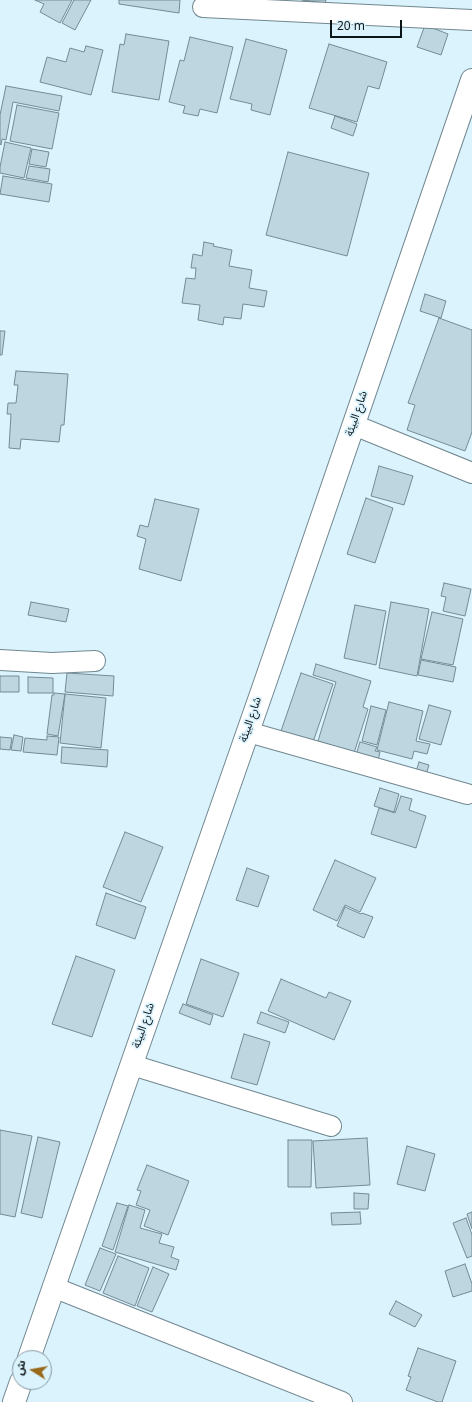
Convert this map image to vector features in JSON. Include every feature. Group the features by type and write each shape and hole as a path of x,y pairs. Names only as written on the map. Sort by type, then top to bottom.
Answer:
{"street":[{"path":"203,7 472,20"},
{"name":"شارع البيئة","path":"32,1350 248,732 472,80"},
{"path":"354,425 472,473"},
{"path":"0,660 52,663 95,661"},
{"path":"248,732 467,794"},
{"path":"132,1064 331,1126"},
{"path":"53,1287 342,1402"},
{"path":"14,1402 18,1390"}],"building":[{"path":"35,0 72,0 60,23 40,12 44,4"},
{"path":"74,0 91,0 75,30 62,23"},
{"path":"119,0 180,0 179,13 119,4"},
{"path":"302,0 326,0 325,3"},
{"path":"425,25 448,34 441,55 417,47"},
{"path":"126,34 169,41 159,100 112,92 120,44 124,45"},
{"path":"190,37 233,47 217,113 200,109 198,116 183,113 185,106 169,102 180,60 184,61"},
{"path":"246,39 287,50 270,115 251,110 252,104 230,99"},
{"path":"329,44 387,62 379,89 368,86 357,122 309,108"},
{"path":"86,46 103,50 91,95 40,82 47,57 66,62 70,48 84,52"},
{"path":"6,86 62,96 59,111 13,102 6,140 2,139 1,145 0,115"},
{"path":"17,105 59,113 52,149 10,141"},
{"path":"335,116 357,124 353,136 331,128"},
{"path":"5,142 31,148 24,178 0,173"},
{"path":"32,149 49,152 46,167 29,164"},
{"path":"288,152 369,173 347,256 266,235"},
{"path":"29,166 50,169 48,182 26,178"},
{"path":"3,176 52,184 49,202 0,194"},
{"path":"204,242 214,244 213,246 232,250 229,266 252,270 249,288 267,291 264,307 243,304 241,319 224,317 223,325 198,320 200,305 182,303 186,278 195,279 196,268 191,268 193,254 202,256"},
{"path":"425,294 446,301 441,318 420,311"},
{"path":"439,318 472,330 472,432 465,451 407,430 415,405 408,403"},
{"path":"0,331 5,331 2,355 0,355"},
{"path":"16,371 68,374 64,425 61,425 59,442 21,439 20,449 9,448 11,414 7,414 8,403 16,403 18,385 14,385"},
{"path":"379,466 413,476 404,505 371,496"},
{"path":"366,498 393,508 375,563 347,554"},
{"path":"155,499 199,509 181,581 139,569 146,539 137,536 140,525 148,527"},
{"path":"444,583 471,589 465,616 443,611 446,597 441,596"},
{"path":"31,602 69,609 66,622 28,615"},
{"path":"391,602 429,609 417,676 379,668"},
{"path":"355,605 386,611 376,665 344,658"},
{"path":"432,612 463,619 453,665 421,659"},
{"path":"421,660 456,667 453,682 418,675"},
{"path":"316,664 371,681 363,707 368,709 354,753 318,741 336,682 313,675"},
{"path":"67,673 114,676 113,696 65,692"},
{"path":"301,673 333,684 313,742 281,731"},
{"path":"0,676 19,676 19,692 0,692"},
{"path":"28,677 53,678 53,693 28,693"},
{"path":"54,693 65,694 58,736 47,734 52,695 54,695"},
{"path":"65,694 106,698 101,748 60,743"},
{"path":"389,702 423,711 416,741 430,744 427,754 414,751 412,759 377,750"},
{"path":"429,705 451,711 441,745 419,739"},
{"path":"371,706 386,710 377,745 362,741"},
{"path":"14,735 23,737 21,751 11,750"},
{"path":"47,736 59,737 57,755 23,752 25,738 47,740"},
{"path":"0,737 12,738 10,750 0,749"},
{"path":"360,742 377,747 375,751 380,752 378,761 356,755"},
{"path":"62,747 108,750 107,767 61,763"},
{"path":"419,762 429,765 425,778 415,775"},
{"path":"380,788 399,794 394,812 374,806"},
{"path":"401,796 412,799 409,810 426,816 416,848 371,834 379,808 395,813"},
{"path":"125,832 163,847 141,902 103,887"},
{"path":"335,860 376,878 360,912 345,905 337,921 313,910"},
{"path":"247,868 269,876 258,907 236,900"},
{"path":"106,893 146,907 135,939 96,925"},
{"path":"345,907 361,914 362,913 373,917 364,938 337,926"},
{"path":"76,956 115,970 92,1037 52,1024"},
{"path":"201,959 239,973 223,1017 186,1004"},
{"path":"281,979 326,998 329,992 351,1001 334,1040 268,1011"},
{"path":"183,1004 213,1015 210,1025 179,1013"},
{"path":"261,1012 289,1022 285,1033 257,1023"},
{"path":"244,1034 270,1042 257,1085 231,1078"},
{"path":"0,1130 32,1136 15,1217 0,1214"},
{"path":"38,1137 60,1142 42,1218 21,1213"},
{"path":"367,1138 370,1185 316,1188 313,1141"},
{"path":"288,1140 312,1140 311,1187 288,1187"},
{"path":"407,1146 435,1154 425,1191 397,1184"},
{"path":"147,1165 189,1181 168,1235 144,1226 150,1210 136,1205 141,1191 137,1190"},
{"path":"354,1193 369,1194 368,1209 354,1209"},
{"path":"117,1203 128,1206 113,1250 102,1246"},
{"path":"129,1205 145,1210 140,1228 162,1234 159,1243 174,1247 171,1257 179,1260 176,1270 115,1252"},
{"path":"360,1212 361,1224 332,1225 331,1213"},
{"path":"472,1212 472,1229 467,1214"},
{"path":"466,1218 472,1235 472,1256 467,1258 453,1223"},
{"path":"100,1248 116,1254 100,1291 85,1285"},
{"path":"118,1256 149,1268 135,1306 103,1293"},
{"path":"465,1264 472,1284 472,1291 453,1297 445,1271"},
{"path":"153,1267 169,1274 152,1312 137,1306"},
{"path":"396,1301 422,1315 415,1327 389,1314"},
{"path":"418,1348 456,1361 442,1402 438,1402 406,1390 411,1377 408,1376"}]}
